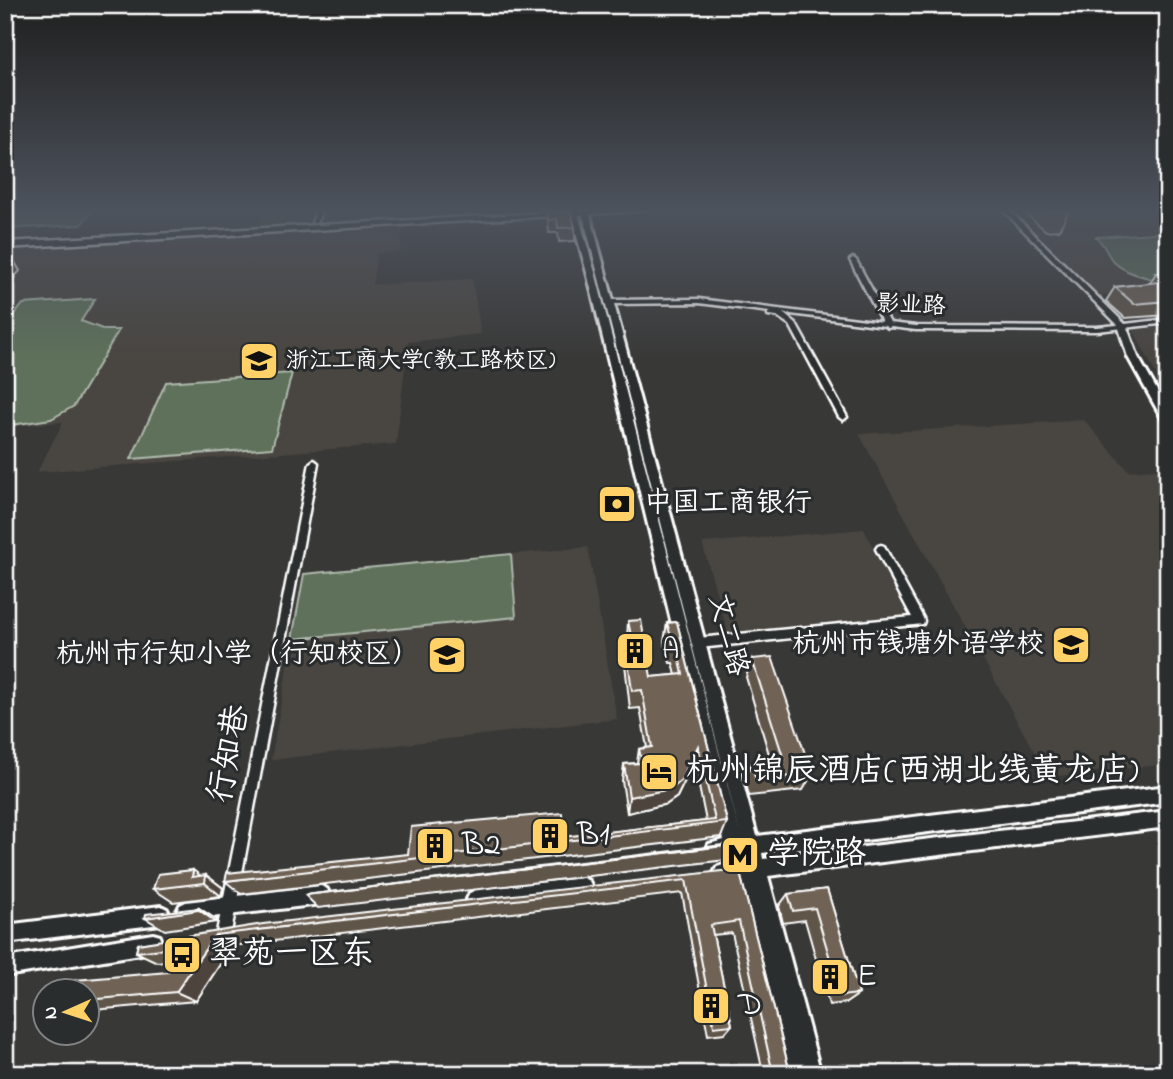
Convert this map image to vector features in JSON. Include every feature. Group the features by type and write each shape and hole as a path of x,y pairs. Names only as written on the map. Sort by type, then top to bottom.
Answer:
{"main road":[{"name":"文二路","path":"593,261 750,869 811,1074"},
{"name":"文二路","path":"596,261 611,305 699,643 744,846"},
{"path":"1122,324 1133,357 1168,420"},
{"path":"694,852 1168,794"},
{"path":"701,875 1168,819"},
{"name":"文二路","path":"750,869 791,1074"},
{"path":"454,902 604,885"},
{"path":"5,934 338,893"},
{"path":"5,967 176,940"}],"street":[{"path":"854,261 888,326"},
{"path":"1058,261 1122,324"},
{"name":"影业路","path":"611,305 699,301 769,307 888,326 1097,329 1122,324 1168,321"},
{"path":"611,305 664,305 779,314 793,324 842,418"},
{"path":"1154,398 1168,400"},
{"name":"行知巷","path":"224,932 314,463"},
{"path":"699,643 919,621 881,549"}],"shaded area":[{"name":"浙江工商大学(教工路校区)","path":"5,261 376,261 372,285 472,279 481,334 408,342 396,444 37,472 63,422 5,427 5,329 10,298 5,298"},
{"path":"1061,261 1168,261 1168,291 1095,295"},
{"path":"1168,327 1168,396 1167,396 1133,329"},
{"name":"杭州市钱塘外语学校","path":"1084,420 1129,471 1168,468 1168,764 1048,777 859,434"},
{"path":"864,529 908,617 728,633 702,543"},
{"name":"杭州市行知小学（行知校区）","path":"588,547 617,719 271,760 304,574"}],"green space":[{"path":"1114,261 1168,261 1168,284 1134,274"},
{"path":"95,299 81,321 105,330 119,330 74,406 51,419 5,426 5,337 13,326 6,326 23,304"},
{"path":"292,373 272,448 131,459 166,382"},
{"path":"511,554 516,617 292,639 304,574"}],"building":[{"path":"1156,273 1168,273 1168,301 1134,304 1115,287 1167,281"},
{"path":"641,620 651,677 683,674 676,644 673,644 667,623 677,622 727,822 225,881 227,873 408,854 411,827 562,813 563,837 715,820 698,746 681,781 671,789 629,797 624,764 642,763 639,749 652,747 642,690 632,691 626,645 633,645 628,621"},
{"path":"772,657 812,774 756,780 751,764 784,760 752,659"},
{"path":"732,844 732,845 305,895"},
{"path":"739,869 789,1069 836,1070 836,1074 767,1074 766,1070 772,1069 739,921 711,925 732,1025 714,1027 686,880 215,935 176,992 102,999 102,978 98,978 168,972 187,946 136,952 138,944 263,924"},
{"path":"193,870 192,877 206,875 205,883 153,889 158,874"},
{"path":"827,889 859,994 841,996 815,908 793,911 788,894"},
{"path":"199,910 145,918 146,914"}],"place":[{"name":"浙江工商大学(教工路校区)","path":"259,361"},
{"name":"中国工商银行","path":"617,504"},
{"name":"杭州市钱塘外语学校","path":"1071,645"},
{"name":"A","path":"635,651"},
{"name":"杭州市行知小学（行知校区）","path":"447,655"},
{"name":"杭州锦辰酒店(西湖北线黄龙店)","path":"659,772"},
{"name":"B1","path":"550,836"},
{"name":"B2","path":"435,846"},
{"name":"学院路","path":"740,855"},
{"name":"翠苑一区东","path":"182,955"},
{"name":"E","path":"830,977"},
{"name":"D","path":"711,1006"}]}
